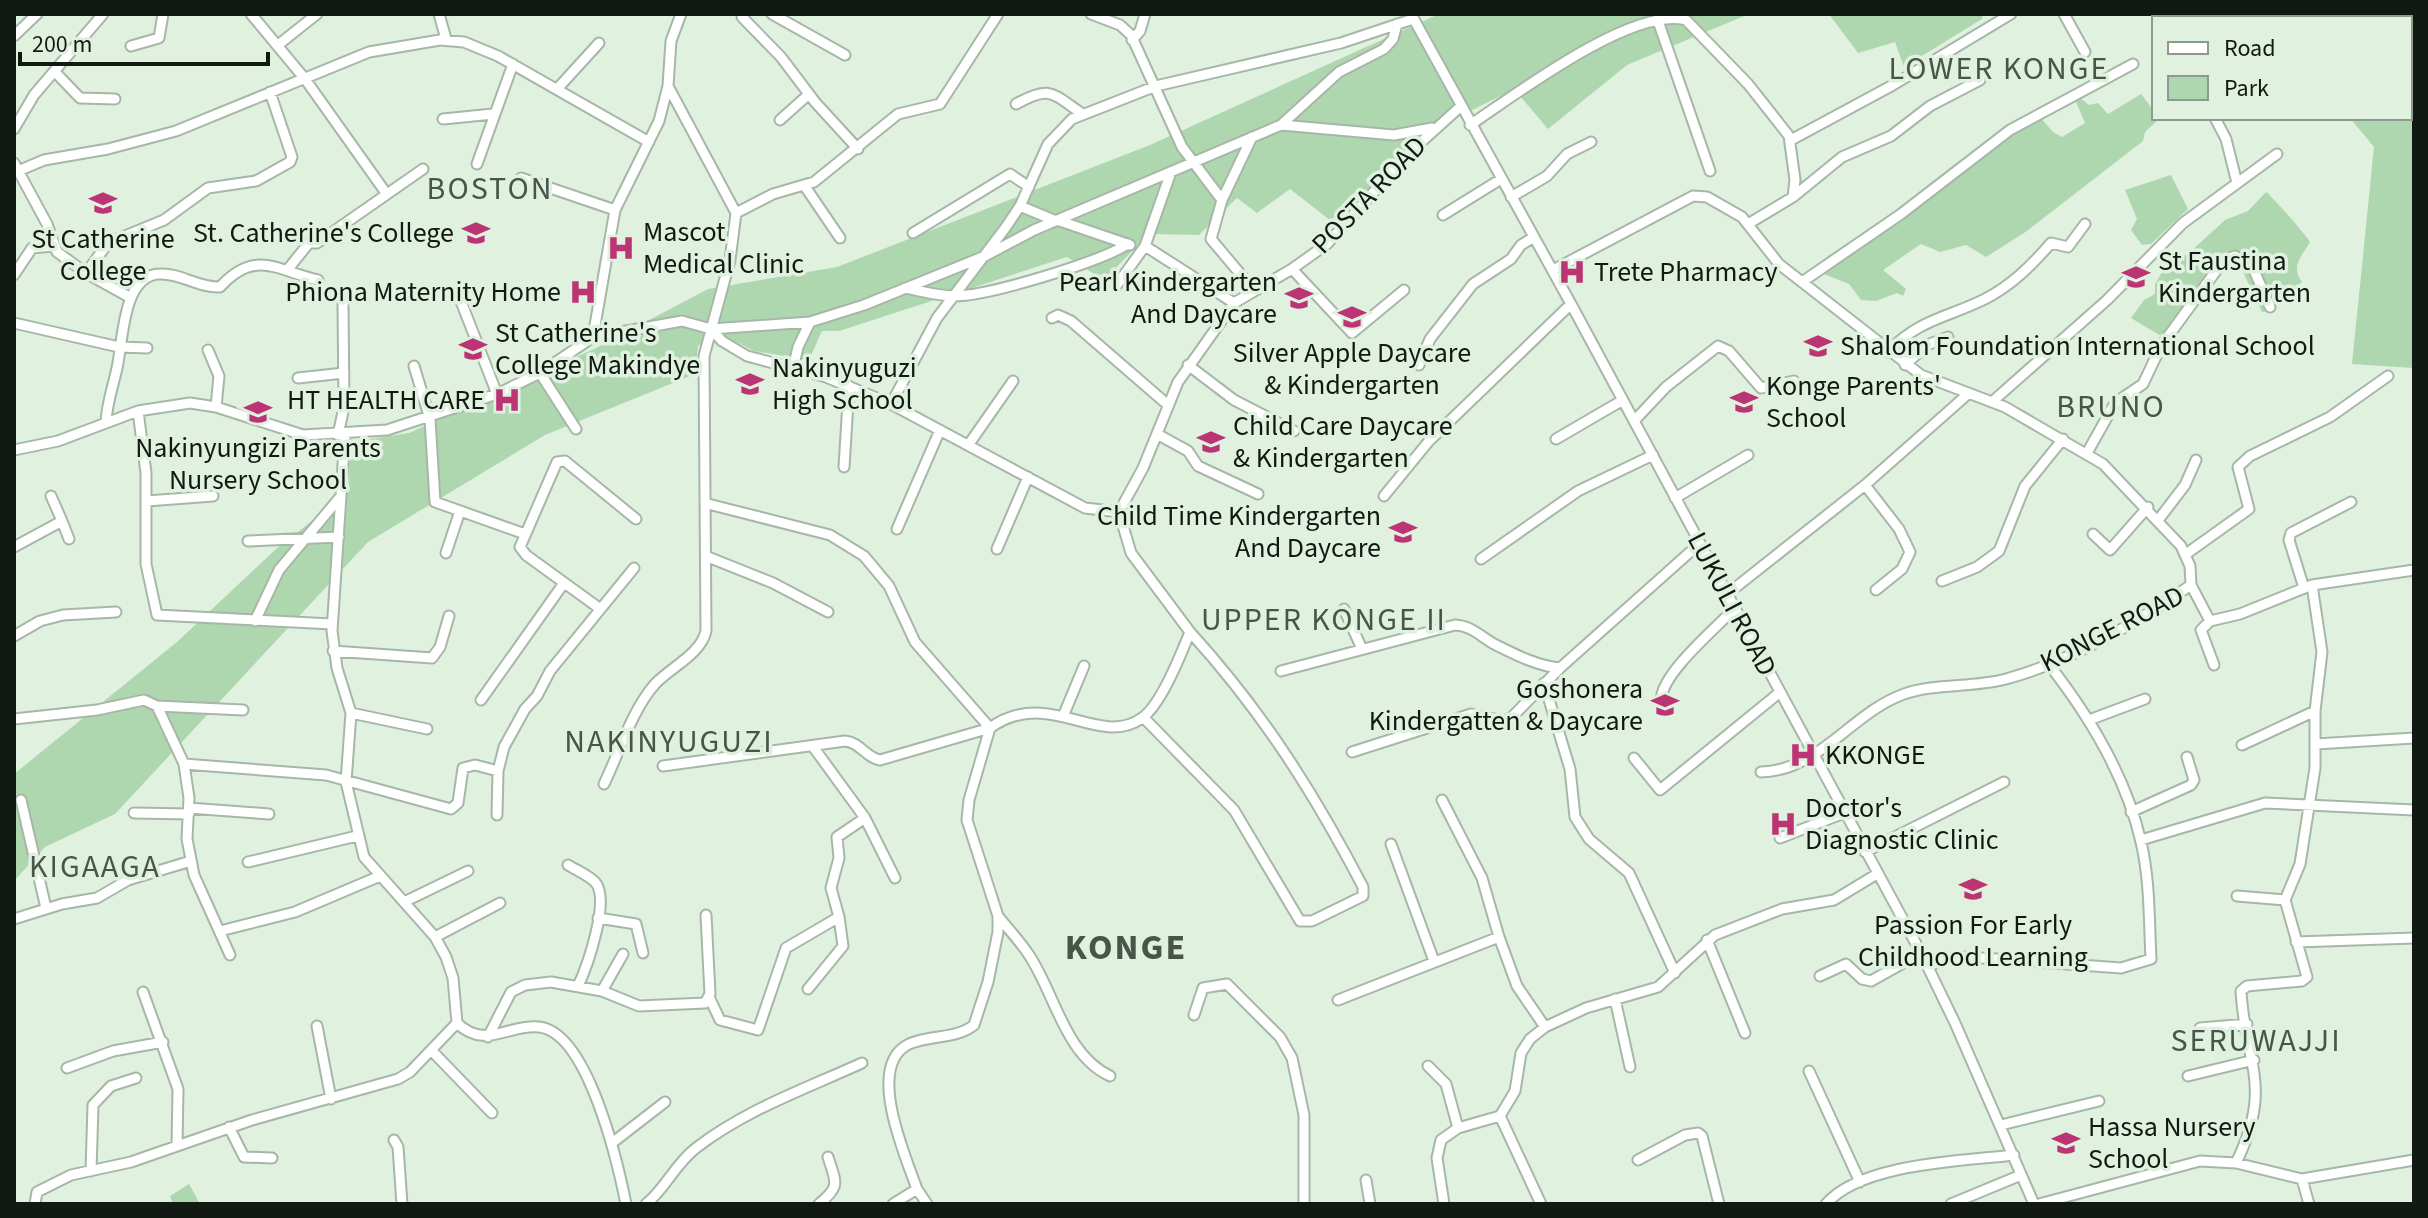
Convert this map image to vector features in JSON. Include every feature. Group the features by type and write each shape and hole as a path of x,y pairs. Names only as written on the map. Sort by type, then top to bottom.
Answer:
{"street":[{"path":"14,36 37,14"},
{"path":"14,129 34,95 56,73 103,14"},
{"path":"131,46 159,38 163,14"},
{"path":"251,14 305,79 386,193"},
{"path":"278,45 317,14"},
{"path":"439,14 446,39"},
{"path":"593,337 615,210 649,142 668,86 670,49 681,14"},
{"path":"772,14 845,55"},
{"path":"736,213 773,194 804,185 858,149 898,114 943,101 998,14"},
{"path":"1091,14 1120,25 1132,40 1144,70 1156,86 1173,130 1222,200"},
{"path":"1132,40 1140,31 1145,14"},
{"path":"1791,140 2011,14"},
{"path":"2064,14 2085,52"},
{"path":"741,15 781,57 858,149"},
{"path":"891,404 926,336 1020,206 1048,144 1081,113 1156,86 1341,43 1412,17"},
{"name":"LUKULI ROAD","path":"1412,17 1553,270 1928,966 2036,1204"},
{"path":"1470,125 1586,49 1617,34 1658,21 1681,18 1691,23 1758,96 1791,140 1793,197"},
{"path":"1658,21 1710,171"},
{"path":"14,450 58,441 138,411 190,403 216,407 284,432 341,435 387,430 430,419 497,394 540,373 593,337 682,321 711,329 810,322 985,256 1056,220 1281,125 1339,72 1384,49 1393,39 1397,24"},
{"path":"131,298 86,273 53,246 47,224 16,167 98,152 176,131 383,48 446,39 464,42 513,64 649,142"},
{"path":"558,88 599,43"},
{"path":"477,164 513,64"},
{"path":"1802,282 1894,219 2010,130 2133,64"},
{"path":"56,73 80,98 115,99"},
{"path":"1748,224 1793,197 1842,157 1891,136 1930,106 1980,80"},
{"path":"604,784 647,696 705,637 708,504 704,356 730,260 736,213 668,86"},
{"path":"1016,104 1039,91 1049,91 1081,113"},
{"path":"86,273 108,243 164,220 208,188 256,181 290,162 292,157 270,92"},
{"path":"780,120 809,94"},
{"name":"POSTA ROAD","path":"1119,512 1188,365 1234,303 1327,244 1435,127 1460,107"},
{"path":"443,119 493,114"},
{"path":"2216,120 2226,139 2237,183"},
{"path":"1281,125 1394,135 1435,127"},
{"path":"1252,137 1222,200 1211,239 1253,289"},
{"path":"1511,197 1547,176 1567,154 1591,142"},
{"path":"1993,401 2011,381 2107,300 2157,246 2277,154"},
{"path":"288,269 309,243 317,243 423,169"},
{"path":"1116,286 1143,248 1171,172"},
{"path":"913,233 1010,174 1029,187"},
{"path":"521,178 615,210"},
{"path":"1443,215 1501,179"},
{"path":"804,185 840,238"},
{"path":"1553,270 1693,196 1713,200 1748,224 1779,264 1905,365 1939,385 1993,401 2087,453 2116,475 2159,519 2186,554 2191,585"},
{"path":"1020,206 1143,248 1234,303"},
{"path":"1887,352 1916,326 1985,299 2013,282 2037,261 2051,243 2068,247 2085,224"},
{"path":"1419,365 1430,339 1473,284 1511,259 1521,245 1534,237"},
{"path":"903,288 953,296 1073,267 1128,244"},
{"path":"14,275 32,248 53,246"},
{"path":"2087,453 2115,403 2143,384 2161,346 2224,260 2235,256 2249,263 2270,307"},
{"path":"106,422 108,393 116,372 131,298 145,280 156,274 220,287 228,278 257,265 288,269 318,280"},
{"path":"1292,269 1352,333 1404,290"},
{"path":"460,299 497,394"},
{"path":"35,1204 35,1197 42,1188 71,1175 177,1146 229,1127 405,1075 457,1023 452,972 435,937 364,857 346,782 351,713 333,651 332,624 341,496 343,304"},
{"path":"1384,496 1429,441 1571,304"},
{"path":"1052,318 1058,315 1071,321 1168,405"},
{"path":"793,369 798,347 810,322"},
{"path":"14,323 119,347 147,348"},
{"path":"711,329 722,341 747,356 849,386 891,404 1085,508 1119,512 1131,553 1190,632 1240,689 1298,768 1363,887 1363,896 1312,921 1300,921 1234,810 1143,717"},
{"path":"1905,365 1927,345 1948,337"},
{"path":"1634,421 1666,387 1718,346 1729,351 1761,388 1794,381"},
{"path":"208,350 219,376 216,407"},
{"path":"1188,365 1234,400 1294,431"},
{"path":"414,366 430,419 435,502 525,534"},
{"path":"298,378 344,373"},
{"path":"540,373 576,429"},
{"path":"2186,554 2249,509 2238,467 2250,456 2330,417 2388,376"},
{"path":"969,444 1013,381"},
{"path":"844,467 849,386"},
{"path":"1726,595 1865,485 1968,394"},
{"path":"1556,439 1623,400"},
{"path":"138,411 147,501 146,564 157,615 332,624"},
{"path":"897,529 940,430"},
{"path":"1157,434 1188,451 1198,466 1258,494"},
{"path":"1942,581 1977,567 1999,551 2025,486 2063,439"},
{"path":"1481,559 1578,491 1653,455"},
{"path":"1675,498 1748,455"},
{"path":"599,608 522,552 520,547 557,462 563,459 636,519"},
{"path":"2159,519 2185,485 2196,460"},
{"path":"997,549 1028,477"},
{"path":"1865,485 1899,529 1910,552 1902,569 1876,590"},
{"path":"51,496 69,539"},
{"path":"147,501 213,496"},
{"path":"255,621 279,570 341,496"},
{"path":"2236,1163 2248,1139 2258,1096 2241,994 2244,986 2306,978 2285,900 2298,871 2311,803 2316,744 2315,711 2322,652 2308,586 2289,540 2291,533 2351,502"},
{"path":"708,504 830,535 864,556 889,586 915,642 990,728"},
{"path":"2093,534 2110,550 2148,507"},
{"path":"446,553 460,511"},
{"path":"14,547 62,521"},
{"path":"248,541 339,537"},
{"path":"1352,752 1471,714 1504,721 1512,717 1560,668 1699,544"},
{"path":"708,557 773,583 828,612"},
{"path":"497,815 498,771 504,747 525,709 599,608 634,568"},
{"name":"KONGE ROAD","path":"1761,772 1786,769 1813,757 1905,694 2005,679 2113,634 2191,585 2210,621 2240,614 2308,586 2414,570"},
{"path":"481,700 564,583"},
{"path":"1344,609 1362,649"},
{"path":"1661,700 1662,690 1674,673 1734,609"},
{"path":"14,636 40,621 63,615 116,612"},
{"path":"333,651 432,658 440,647 449,616"},
{"path":"2210,621 2201,630 2214,665"},
{"path":"1281,671 1448,626 1465,626 1526,658 1560,668"},
{"path":"663,766 853,741 871,757 880,760 990,728 1001,719 1022,713 1064,714 1104,726 1127,725 1143,717 1154,705 1190,632"},
{"path":"1928,966 1949,958 1968,957 2121,968 2151,959 2147,873 2141,840 2089,720 2047,662"},
{"path":"1064,714 1084,666"},
{"path":"1544,683 1570,769 1575,817 1589,839 1629,873 1675,973"},
{"path":"1634,758 1660,790 1779,693"},
{"path":"2089,720 2145,699"},
{"path":"14,719 97,710 144,700 157,706 243,710"},
{"path":"157,706 184,764 191,861 230,955"},
{"path":"2242,745 2315,711"},
{"path":"351,713 427,729"},
{"path":"990,728 969,800 967,820 998,916 1028,954 1079,1050 1097,1069 1110,1076"},
{"path":"2316,744 2414,738"},
{"path":"814,748 865,818 895,878"},
{"path":"2131,812 2191,785 2194,780 2187,757"},
{"path":"184,764 309,773 451,809 458,805 463,768 475,765 498,771"},
{"path":"1865,852 2004,782"},
{"path":"21,800 46,908"},
{"path":"1442,800 1482,878 1517,986 1545,1027"},
{"path":"2141,840 2257,804 2311,803 2414,810"},
{"path":"134,813 189,811 269,814"},
{"path":"1780,838 1844,813"},
{"path":"808,989 843,946 831,884 839,858 837,837 865,818"},
{"path":"248,862 357,836"},
{"path":"1391,844 1434,961"},
{"path":"14,919 46,908 97,898 128,880 191,861"},
{"path":"568,865 597,885 598,918 589,961 578,986"},
{"path":"404,902 468,871"},
{"path":"1444,1204 1439,1147 1446,1134 1500,1116 1515,1091 1521,1053 1530,1039 1545,1027 1586,1008 1658,987 1707,940 1782,909 1834,900 1877,874"},
{"path":"220,931 295,912 380,876"},
{"path":"2237,896 2285,900"},
{"path":"435,937 500,903"},
{"path":"706,915 710,999 720,1020 758,1030 786,948 839,917"},
{"path":"927,1204 917,1189 890,1099 889,1068 895,1054 910,1044 974,1025 988,982 998,916"},
{"path":"598,918 636,924 643,953"},
{"path":"1338,1000 1499,937"},
{"path":"2296,942 2414,938"},
{"path":"1707,940 1745,1033"},
{"path":"1820,976 1846,964 1862,979 1871,981 1921,953"},
{"path":"602,991 623,954"},
{"path":"488,1037 511,992 534,984 578,986 602,991 639,1006 684,1006 710,999"},
{"path":"1194,1015 1203,988 1227,984 1285,1045 1297,1074 1304,1115 1304,1204"},
{"path":"143,992 163,1042 180,1099 177,1146"},
{"path":"1615,999 1630,1067"},
{"path":"457,1023 469,1032 488,1037 540,1027 561,1036 589,1085 612,1143 626,1204"},
{"path":"2200,1028 2247,1024"},
{"path":"317,1026 331,1099"},
{"path":"67,1068 113,1051 163,1042"},
{"path":"432,1051 492,1113"},
{"path":"2188,1076 2254,1060"},
{"path":"646,1204 680,1162 725,1129 779,1097 862,1063"},
{"path":"1428,1066 1446,1084 1458,1128"},
{"path":"1809,1071 1860,1182"},
{"path":"91,1171 93,1105 111,1086 136,1078"},
{"path":"2001,1125 2099,1101"},
{"path":"612,1143 665,1102"},
{"path":"1500,1116 1541,1204"},
{"path":"229,1127 244,1157 272,1158"},
{"path":"1638,1160 1685,1135 1698,1133 1702,1136 1719,1204"},
{"path":"394,1140 398,1147 402,1204"},
{"path":"1826,1204 1860,1182 1915,1167 2014,1155"},
{"path":"819,1204 835,1189 828,1157"},
{"path":"2036,1204 2200,1161 2236,1163 2302,1179 2414,1160"},
{"path":"1951,1204 2021,1175"},
{"path":"2302,1179 2309,1204"},
{"path":"1366,1180 1370,1204"},
{"path":"893,1204 917,1189"}],"green space":[{"path":"1439,14 1749,14 1627,65 1548,129 1514,89 1417,138 1335,224 1290,189 1257,213 1237,198 1199,235 1149,234 1104,280 1067,257 839,331 822,331 809,360 754,351 719,333 698,346 695,374 545,435 368,542 115,814 45,847 14,881 14,774 177,642 276,549 349,492 350,442 409,433 594,349 708,289 837,267 1150,145"},
{"path":"1829,14 1983,14 1982,19 1904,67 1895,42 1858,53"},
{"path":"2214,14 2414,14 2414,368 2352,364 2374,147 2352,120 2412,120 2412,16"},
{"path":"2141,94 2152,108 2152,120 2158,120 2145,132 2143,141 2027,231 1986,257 1966,245 1940,252 1921,244 1883,270 1906,289 1903,296 1897,293 1876,301 1861,300 1849,284 1824,274 1826,267 1936,194 1993,146 2040,117 2062,137 2085,123 2074,97 2089,105 2098,103 2108,114"},
{"path":"2171,175 2188,209 2151,244 2142,245 2131,230 2137,219 2125,190"},
{"path":"2266,192 2310,242 2297,266 2302,282 2287,295 2273,297 2276,309 2262,312 2243,272 2232,266 2224,254 2161,336 2131,318 2144,300 2155,294 2155,284 2168,262 2188,254 2225,220 2248,211"},
{"path":"189,1184 200,1204 173,1204 170,1196"}],"place":[{"name":"St Catherine College","path":"103,203"},
{"name":"St. Catherine's College","path":"476,233"},
{"name":"Mascot Medical Clinic","path":"621,248"},
{"name":"Trete Pharmacy","path":"1572,272"},
{"name":"St Faustina Kindergarten","path":"2136,277"},
{"name":"Phiona Maternity Home","path":"583,292"},
{"name":"Pearl Kindergarten And Daycare","path":"1299,298"},
{"name":"Silver Apple Daycare & Kindergarten","path":"1352,317"},
{"name":"Shalom Foundation International School","path":"1818,346"},
{"name":"St Catherine's College Makindye","path":"473,349"},
{"name":"Nakinyuguzi High School","path":"750,384"},
{"name":"HT HEALTH CARE","path":"507,400"},
{"name":"Konge Parents' School","path":"1744,402"},
{"name":"Nakinyungizi Parents Nursery School","path":"258,412"},
{"name":"Child Care Daycare & Kindergarten","path":"1211,442"},
{"name":"Child Time Kindergarten And Daycare","path":"1403,532"},
{"name":"Goshonera Kindergatten & Daycare","path":"1665,705"},
{"name":"KKONGE","path":"1803,755"},
{"name":"Doctor's Diagnostic Clinic","path":"1783,824"},
{"name":"Passion For Early Childhood Learning","path":"1973,889"},
{"name":"Hassa Nursery School","path":"2066,1143"}],"district":[{"name":"LOWER KONGE","path":"1999,69"},
{"name":"BOSTON","path":"490,189"},
{"name":"BRUNO","path":"2111,407"},
{"name":"UPPER KONGE II","path":"1324,620"},
{"name":"NAKINYUGUZI","path":"669,742"},
{"name":"KIGAAGA","path":"95,867"},
{"name":"KONGE","path":"1126,947"},
{"name":"SERUWAJJI","path":"2256,1041"}]}
